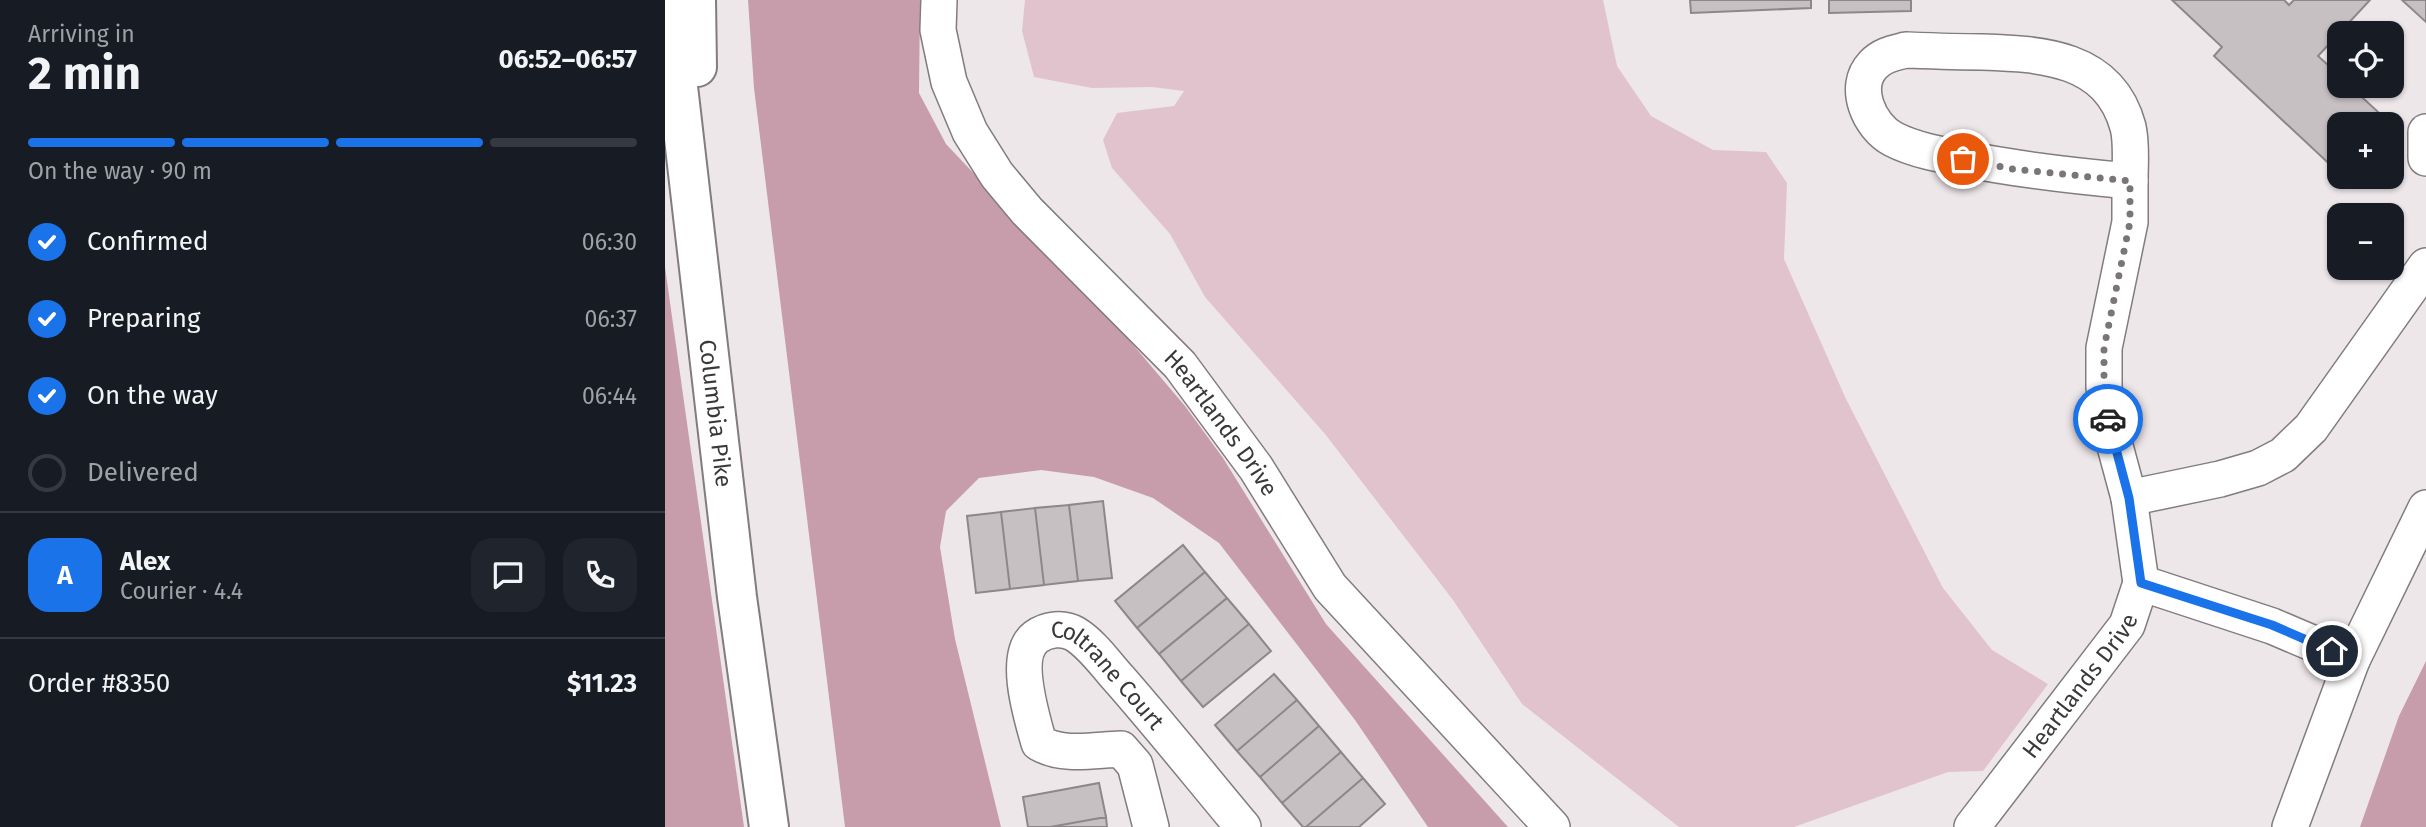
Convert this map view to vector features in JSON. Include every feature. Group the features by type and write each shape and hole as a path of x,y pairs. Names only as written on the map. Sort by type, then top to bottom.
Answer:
{"highway":[{"name":"Columbia Pike","path":"668,0 737,597 769,827"},
{"path":"696,0 701,279"}],"street":[{"name":"Heartlands Drive","path":"939,0 938,30 949,82 970,132 997,175 1027,211 1179,365 1256,468 1330,587 1552,827"},
{"path":"2130,181 2013,169 1938,154 1892,138 1877,126 1866,107 1864,86 1871,67 1885,55 1906,50 2031,53 2061,59 2084,69 2105,85 2120,107 2129,129 2130,181 2130,222 2104,348 2104,387 2109,424 2129,498 2141,583"},
{"path":"2426,132 2426,158"},
{"path":"2129,498 2220,479 2258,468 2283,455 2311,429 2426,266"},
{"path":"2290,827 2352,660 2426,508"},
{"name":"Heartlands Drive","path":"1972,827 2127,625 2141,583 2272,625 2352,660"},
{"name":"Coltrane Court","path":"1151,827 1135,765 1121,748 1053,751 1039,743 1031,713 1024,655 1029,642 1042,632 1058,629 1074,634 1089,646 1156,721 1243,827"},
{"path":"1121,748 1156,721"}],"shaded area":[{"path":"748,0 920,0 919,93 946,144 1112,320 1185,406 1223,458 1326,624 1508,827 1428,827 1355,720 1219,543 1153,498 1094,477 1041,470 979,478 946,511 940,547 955,639 1001,827 845,827 754,88"},
{"path":"1025,0 1603,0 1617,66 1651,116 1713,150 1766,152 1787,183 1784,259 1846,399 1943,588 1992,650 2048,684 1983,771 1948,772 1794,827 1679,827 1522,704 1453,600 1325,434 1205,297 1170,234 1112,168 1103,140 1117,113 1174,106 1184,91 1152,87 1092,88 1034,77 1022,31"},
{"path":"665,267 744,827 665,827"},
{"path":"2426,661 2426,827 2360,827 2399,716"}],"building":[{"path":"1690,0 1811,0 1811,8 1691,13"},
{"path":"1829,0 1911,0 1911,11 1829,13"},
{"path":"2172,0 2284,0 2289,5 2294,0 2370,0 2350,21 2327,21 2327,46 2318,56 2327,64 2327,98 2363,98 2378,112 2327,112 2327,162 2214,56 2222,47"},
{"path":"2402,0 2426,0 2426,22"},
{"path":"1103,501 1112,578 1078,581 1069,505"},
{"path":"1069,505 1078,581 1044,585 1035,508"},
{"path":"1035,508 1044,585 1010,589 1001,512"},
{"path":"1001,512 1010,589 976,593 967,516"},
{"path":"1183,545 1205,572 1137,628 1115,601"},
{"path":"1205,572 1227,598 1159,654 1137,628"},
{"path":"1227,598 1249,624 1181,681 1159,654"},
{"path":"1249,624 1271,651 1203,707 1181,681"},
{"path":"1274,674 1297,700 1237,751 1215,725"},
{"path":"1297,700 1319,726 1260,777 1237,751"},
{"path":"1319,726 1341,752 1282,803 1260,777"},
{"path":"1341,752 1363,778 1303,827 1282,803"},
{"path":"1363,778 1385,804 1359,827 1306,827"},
{"path":"1099,783 1106,817 1050,827 1028,827 1023,797"},
{"path":"1106,817 1107,827 1050,827"}],"way so far":[{"path":"1963,159 2013,169 2130,181 2130,222 2104,348 2104,387 2108,419"}],"route":[{"path":"2108,419 2129,498 2141,583 2272,625 2332,651"}]}
